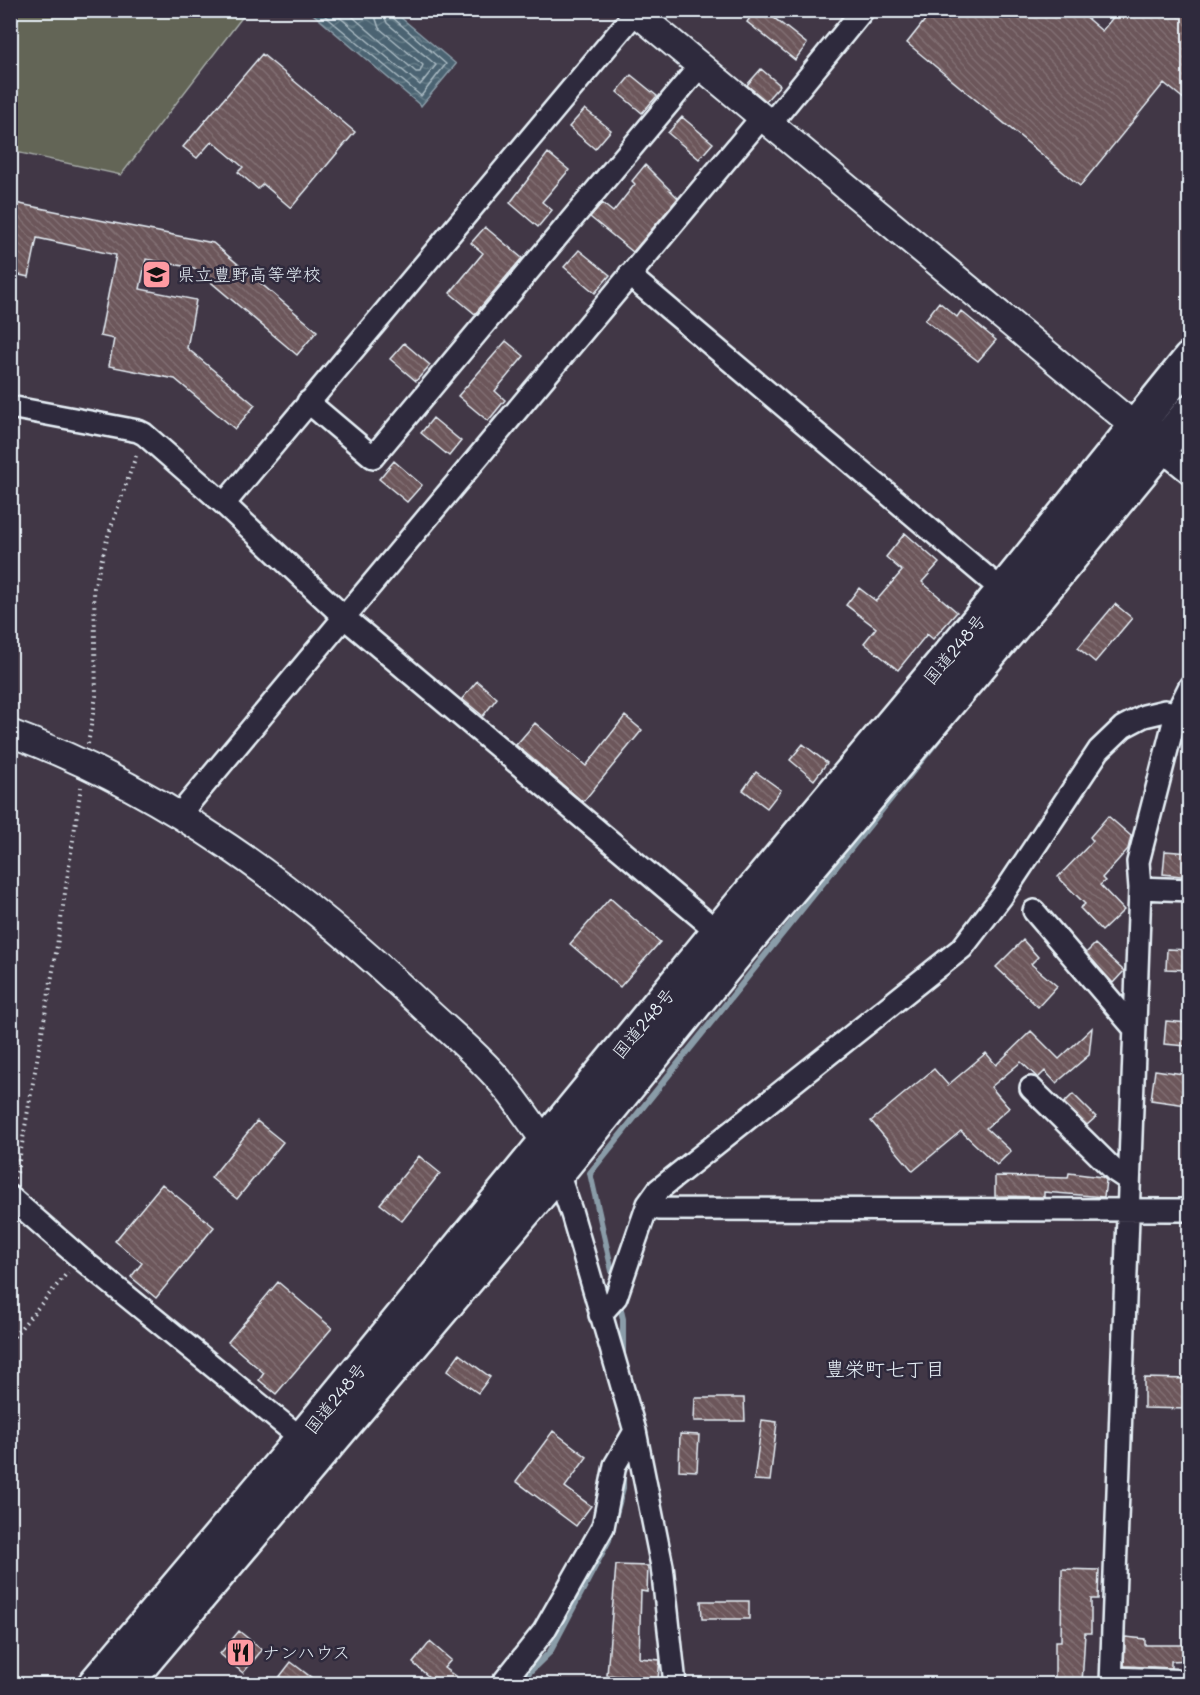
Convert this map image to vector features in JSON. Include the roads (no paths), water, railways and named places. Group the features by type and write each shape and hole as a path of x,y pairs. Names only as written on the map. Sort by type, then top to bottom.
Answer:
{"highway":[{"name":"国道248号","path":"95,1684 302,1438 718,932 1003,591 1134,425 1190,359"},
{"name":"国道248号","path":"125,1684 558,1172 743,945 1031,605 1190,412"}],"street":[{"path":"179,815 629,275 863,10"},
{"path":"224,504 634,12 1190,473"},
{"path":"308,402 373,457 700,66"},
{"path":"629,275 1003,591"},
{"path":"10,407 144,434 224,504 345,618 718,932"},
{"path":"1190,686 1176,714 1138,862 1140,888 1127,1179 1128,1208 1111,1681 1190,1681"},
{"path":"600,1315 616,1298 648,1204 658,1190 962,948 1002,896 1099,750 1123,728 1144,716 1165,711 1176,714"},
{"path":"10,733 85,762 150,795 260,868 388,973 504,1085 545,1142 558,1172 635,1431 662,1566 675,1684"},
{"path":"1140,888 1190,890"},
{"path":"1034,911 1134,1028"},
{"path":"1031,1088 1115,1171 1127,1179"},
{"path":"10,1197 80,1258 302,1438"},
{"path":"648,1204 659,1209 1128,1208 1190,1210"},
{"path":"502,1684 544,1631 603,1527 615,1465 635,1431"}],"water":[{"path":"314,10 393,11 456,64 421,106 312,13"}],"waterway":[{"path":"1178,452 1190,439"},
{"path":"614,1280 590,1173 943,734"},
{"path":"619,1302 623,1319 623,1357"},
{"path":"615,1518 623,1488 623,1473"},
{"path":"517,1684 550,1652 609,1540 612,1528"}],"place":[{"name":"県立豊野高等学校","path":"156,274"},
{"name":"ナンハウス","path":"241,1652"}],"district":[{"name":"豊栄町七丁目","path":"885,1368"}]}
